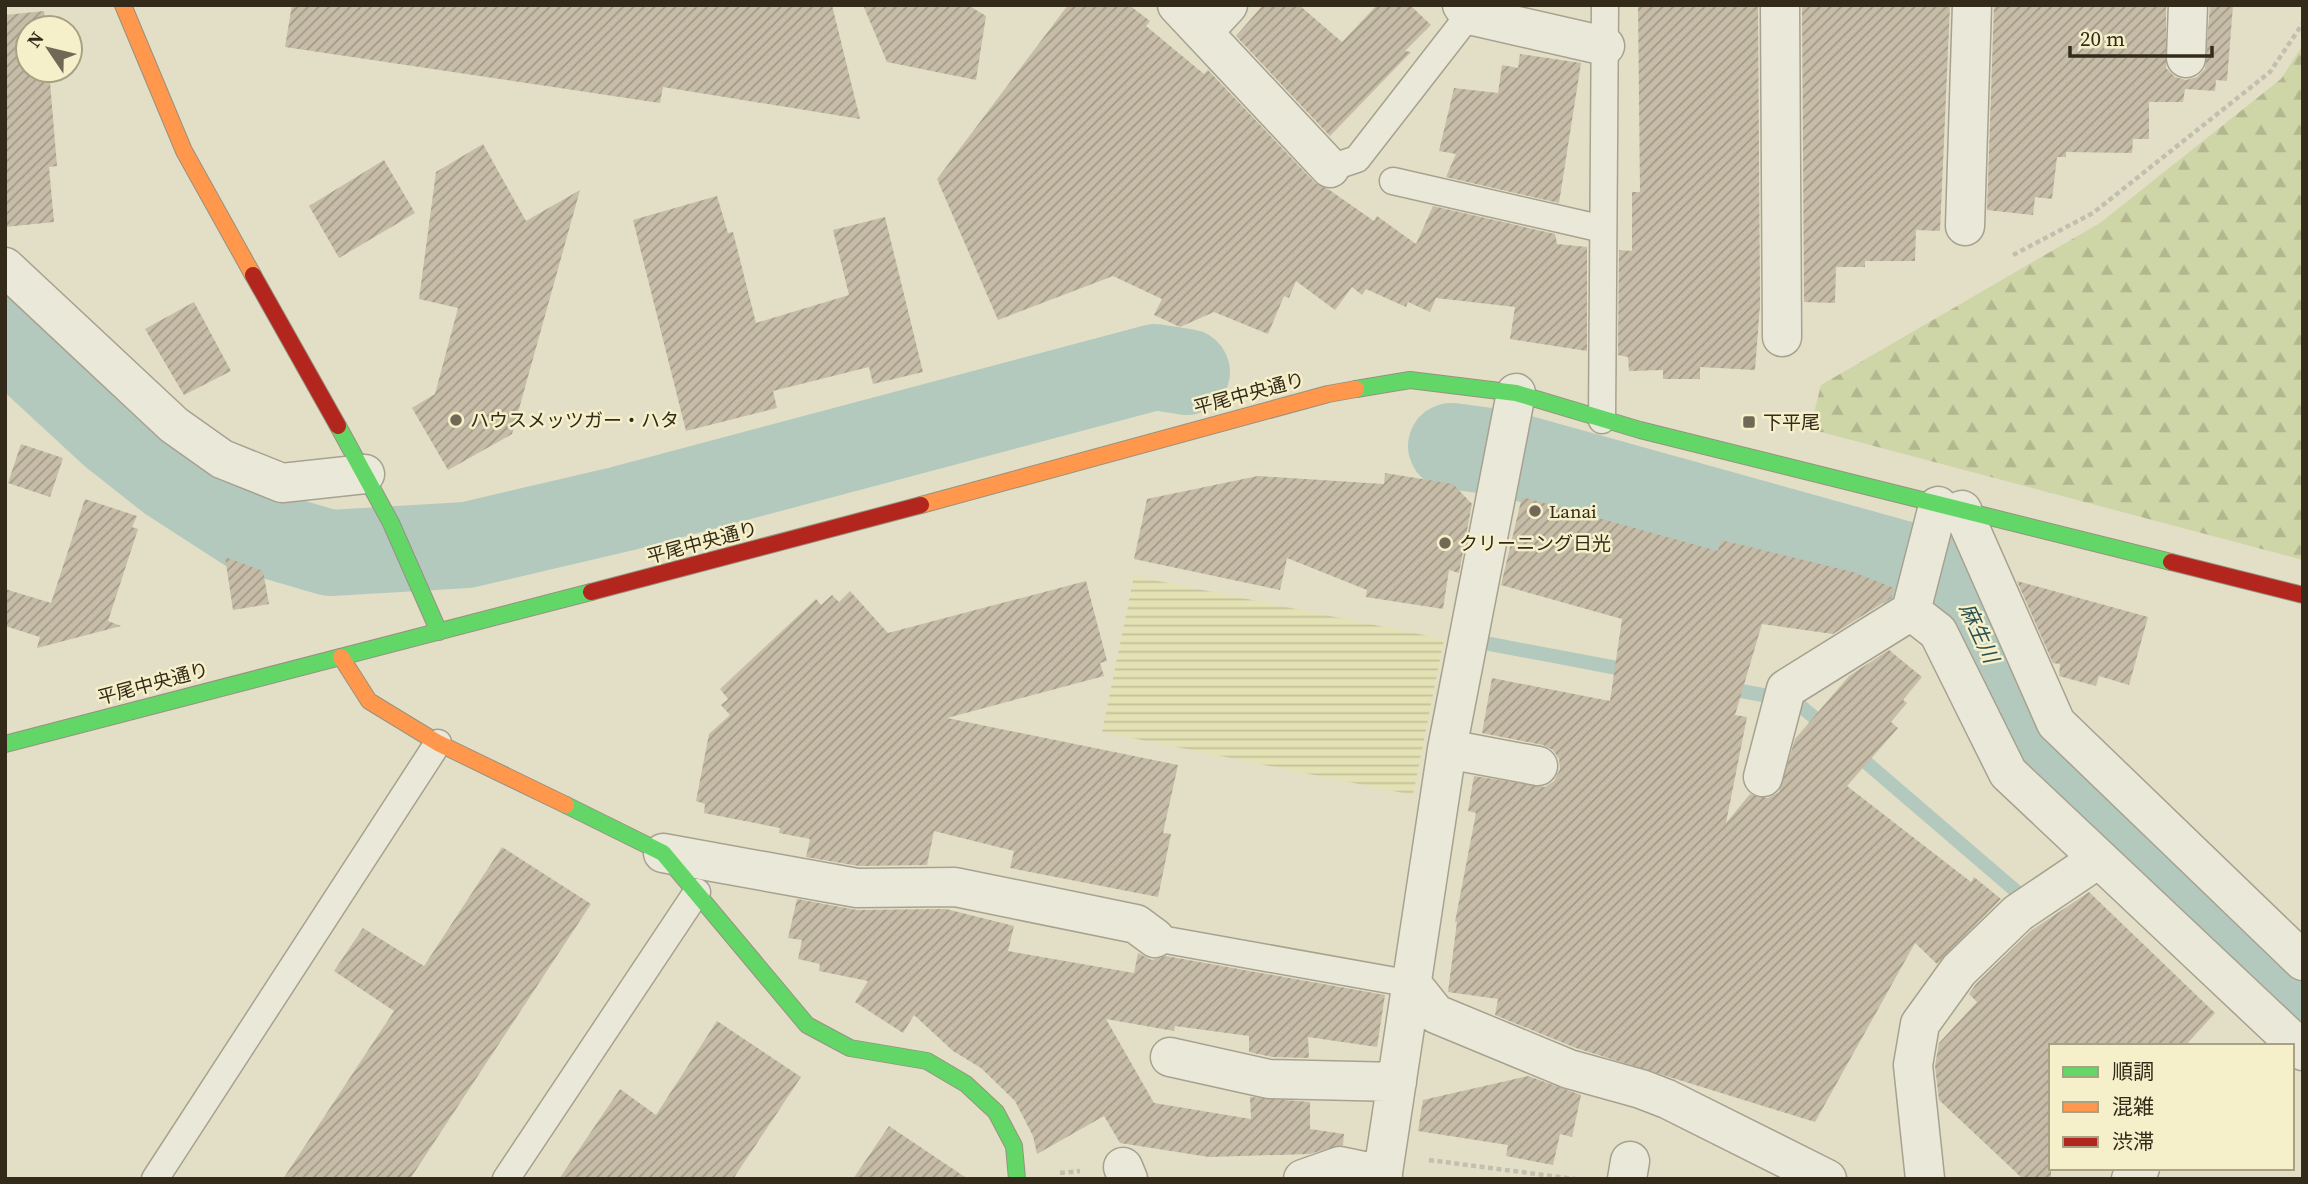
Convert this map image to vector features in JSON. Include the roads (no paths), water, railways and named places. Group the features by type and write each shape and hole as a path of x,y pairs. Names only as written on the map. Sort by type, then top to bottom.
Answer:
{"street":[{"path":"123,5 184,151 391,523 439,632"},
{"path":"1780,5 1782,338"},
{"path":"1965,226 1972,5"},
{"path":"2186,58 2188,5"},
{"path":"1466,10 1605,46"},
{"path":"1203,14 1330,168"},
{"path":"5,267 174,425 222,459 282,483 365,474"},
{"name":"平尾中央通り","path":"5,744 439,632 1328,394 1410,380 1516,393 1602,420 2303,595"},
{"path":"1303,1179 1340,1166 1384,1169 1447,749 1516,393"},
{"path":"1763,777 1786,689 1914,601 1927,550 1950,508"},
{"path":"1950,508 2056,723 2303,961"},
{"path":"1914,601 1938,632 2008,773 2098,859 2261,1034 2286,1044"},
{"path":"341,657 369,701 438,743 663,853 857,888 954,887 1136,924 1155,939"},
{"path":"1447,749 1538,766"},
{"path":"663,853 807,1025 850,1048 927,1061 966,1084 996,1112 1014,1146 1018,1178"},
{"path":"1925,1179 1913,1065 1920,1024 1959,970 2018,914 2098,859"},
{"path":"1412,984 1436,1013 1569,1069 1642,1089 1667,1099 1826,1179"},
{"path":"1170,1057 1269,1079 1397,1082"}],"lane":[{"path":"1602,420 1605,5"},
{"path":"1330,168 1357,159 1466,10"},
{"path":"1393,181 1602,229"},
{"path":"155,1179 438,743"},
{"path":"506,1179 697,892"},
{"path":"1155,939 1412,984"}],"waterway":[{"path":"5,334 112,433 169,478 248,529 330,553 467,545 621,509 1155,367 1187,372"},
{"name":"麻生川","path":"1451,446 1504,453 1942,575 1961,595 2036,752 2303,1006"},
{"path":"1490,644 1633,671"},
{"path":"1725,688 1768,696"},
{"path":"1797,703 1828,729"},
{"path":"1854,752 2017,892"}],"place":[{"name":"ハウスメッツガー・ハタ","path":"456,420"},
{"name":"下平尾","path":"1749,422"},
{"name":"Lanai","path":"1535,511"},
{"name":"クリーニング日光","path":"1445,543"}]}
